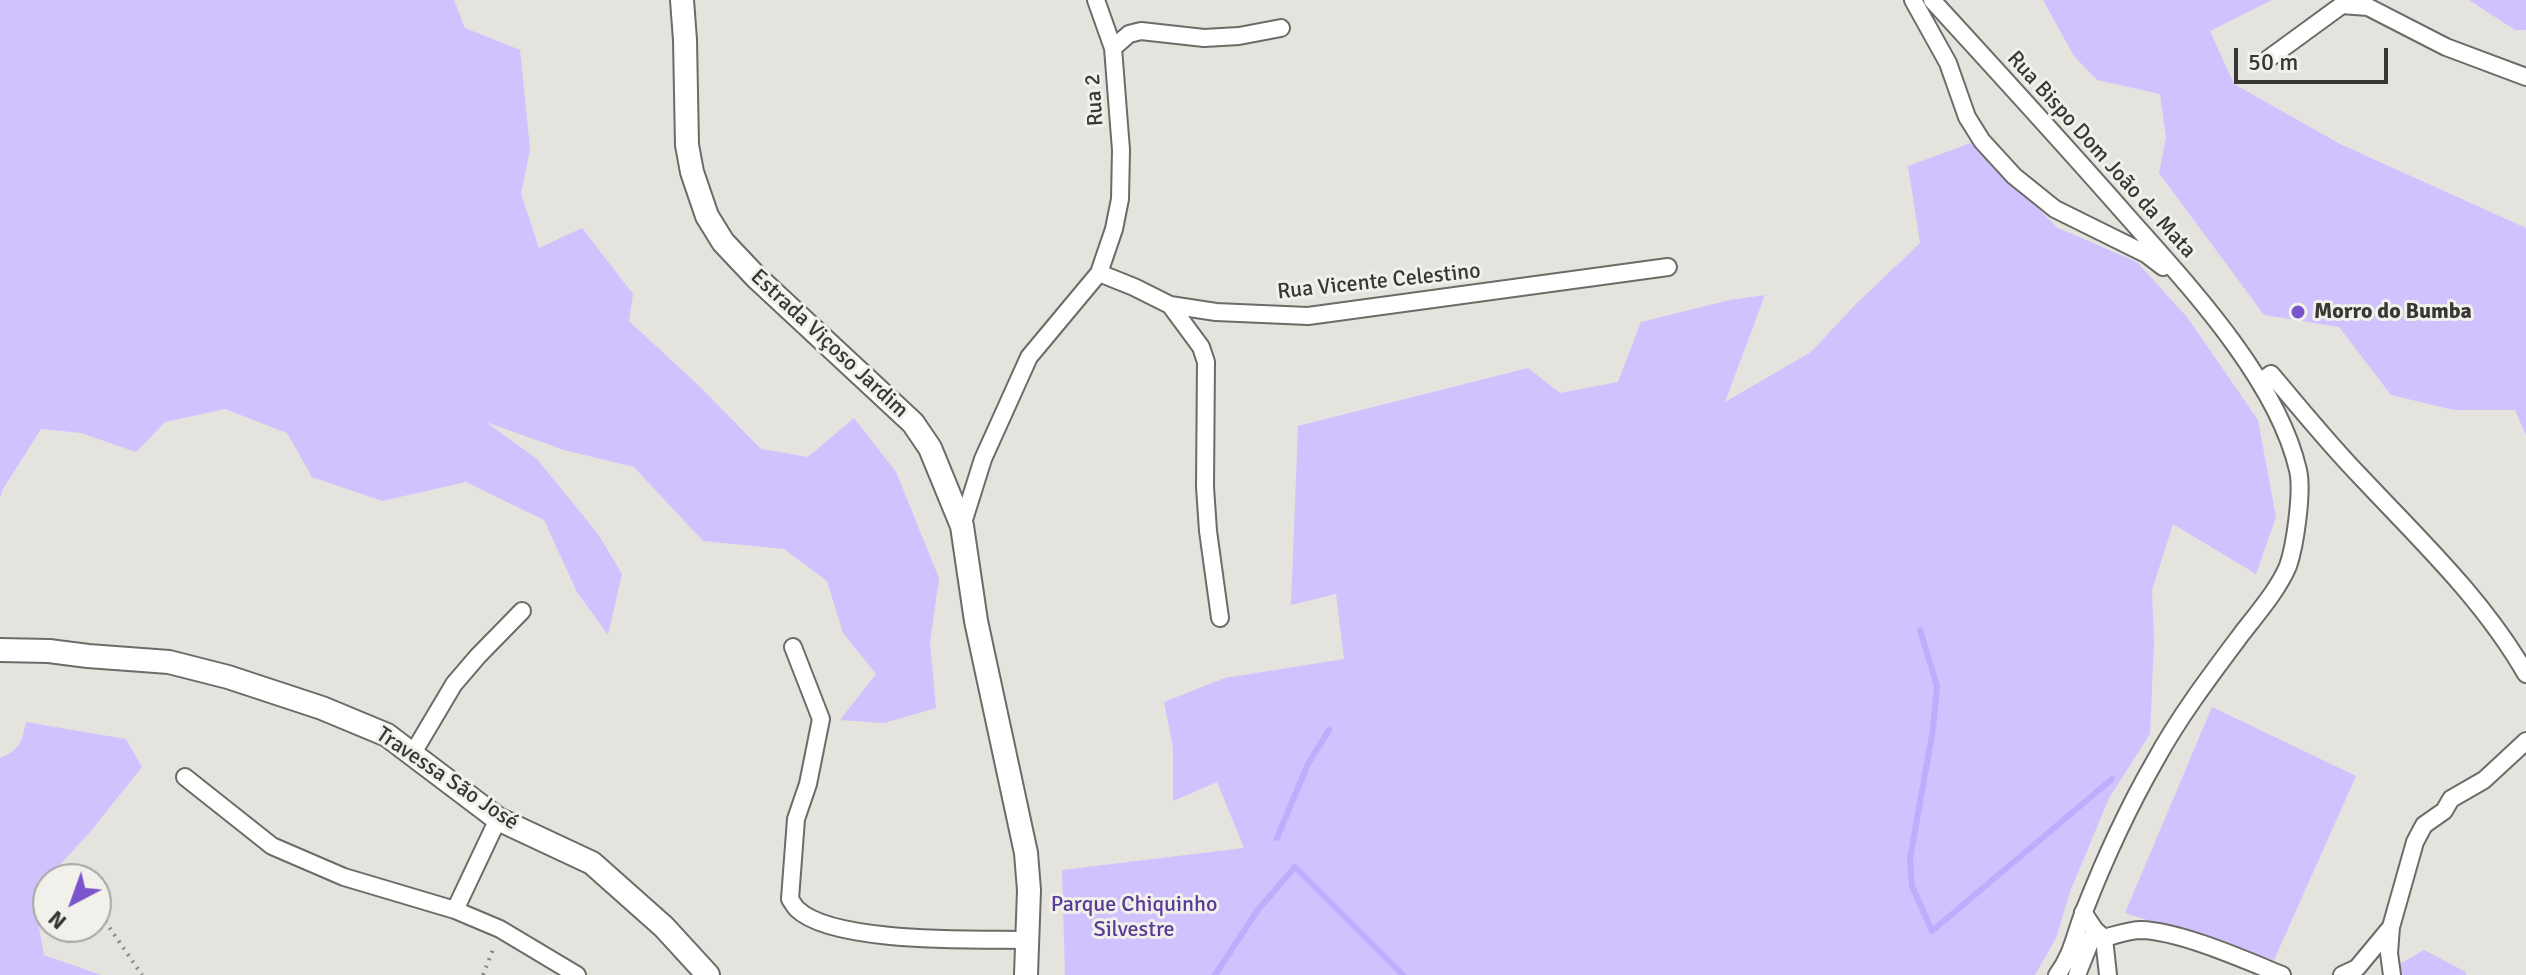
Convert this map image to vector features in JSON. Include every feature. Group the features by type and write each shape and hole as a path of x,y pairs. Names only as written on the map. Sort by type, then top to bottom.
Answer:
{"main road":[{"name":"Estrada Viçoso Jardim","path":"682,0 687,145 692,172 707,216 723,242 757,278 913,423 930,448 962,526 976,621 1026,853 1029,890 1026,975"},
{"name":"Travessa São José","path":"0,650 49,651 169,662 228,677 322,708 387,735 498,819 592,863 641,905 708,975"}],"street":[{"path":"1096,0 1113,48"},
{"name":"Rua Bispo Dom João da Mata","path":"1913,0 1948,63 1967,117 1982,141 2014,176 2055,209 2146,254 2188,284"},
{"name":"Rua Bispo Dom João da Mata","path":"1932,0 2188,284"},
{"path":"2268,59 2342,5 2368,7 2446,47 2526,77"},
{"name":"Rua 2","path":"1099,273 1114,229 1120,199 1121,150 1113,48 1129,34 1141,31 1204,38 1239,36 1281,28"},
{"name":"Rua Vicente Celestino","path":"1099,273 1170,305 1216,312 1308,316 1668,267"},
{"path":"962,526 983,459 1029,357 1099,273"},
{"path":"2057,975 2068,960 2083,912 2113,843 2156,759 2288,566 2298,516 2299,473 2288,438 2261,381 2188,284"},
{"path":"1170,305 1201,347 1206,362 1205,487 1220,618"},
{"path":"2261,381 2271,374 2351,467 2485,612 2526,674"},
{"path":"413,753 454,684 522,611"},
{"path":"793,647 821,719 808,784 796,819 790,899 797,910 828,925 866,932 917,937 1028,940"},
{"path":"2392,975 2389,953 2391,927 2415,842 2424,825 2444,811 2451,799 2484,780 2526,741"},
{"path":"185,777 272,846 344,877 455,910 500,929 577,975"},
{"path":"455,910 498,819"},
{"path":"2083,912 2100,934 2108,975"},
{"path":"2342,975 2357,968 2391,927"},
{"path":"2100,934 2139,930 2167,934 2282,975"},
{"path":"2077,975 2100,934"}],"path":[{"path":"483,975 500,929"},
{"path":"112,931 142,975"}],"green space":[{"path":"0,0 454,0 465,28 520,50 530,149 521,194 539,248 582,228 633,294 629,321 761,449 808,457 854,418 896,472 939,578 930,643 936,708 884,723 840,720 876,674 843,633 827,581 784,549 703,541 634,467 564,450 486,422 537,459 598,534 622,574 608,635 577,592 544,520 466,482 382,501 312,477 287,433 225,409 165,422 136,452 81,433 41,429 0,497"},
{"path":"2043,0 2272,0 2210,31 2234,84 2340,144 2526,228 2526,435 2515,410 2454,410 2391,395 2339,327 2264,315 2159,173 2166,138 2160,94 2097,80 2074,56"},
{"path":"2469,0 2526,0 2526,30 2515,30"},
{"name":"Parque Chiquinho Silvestre","path":"1971,143 2058,228 2137,262 2187,317 2258,420 2276,517 2256,574 2173,524 2152,590 2154,642 2150,734 2109,798 2070,892 2056,938 2035,975 1065,975 1062,870 1244,848 1217,782 1173,801 1173,748 1164,702 1225,678 1344,659 1336,594 1291,605 1298,426 1528,368 1560,393 1618,382 1641,322 1730,300 1765,295 1725,402 1811,352 1920,243 1908,166"},
{"path":"2212,707 2356,776 2274,960 2125,913"},
{"path":"26,722 126,739 142,767 62,863 32,863 32,943 42,943 44,955 101,975 0,975 0,758 12,752 23,735"},
{"path":"2424,950 2466,972 2466,975 2381,975"}],"waterway":[{"path":"1920,630 1937,686 1933,729 1910,859 1912,886 1932,931 2112,779"},
{"path":"1277,838 1308,764 1329,730"},
{"path":"1215,975 1257,911 1295,867 1403,975"}],"place":[{"name":"Morro do Bumba","path":"2298,312"}]}
